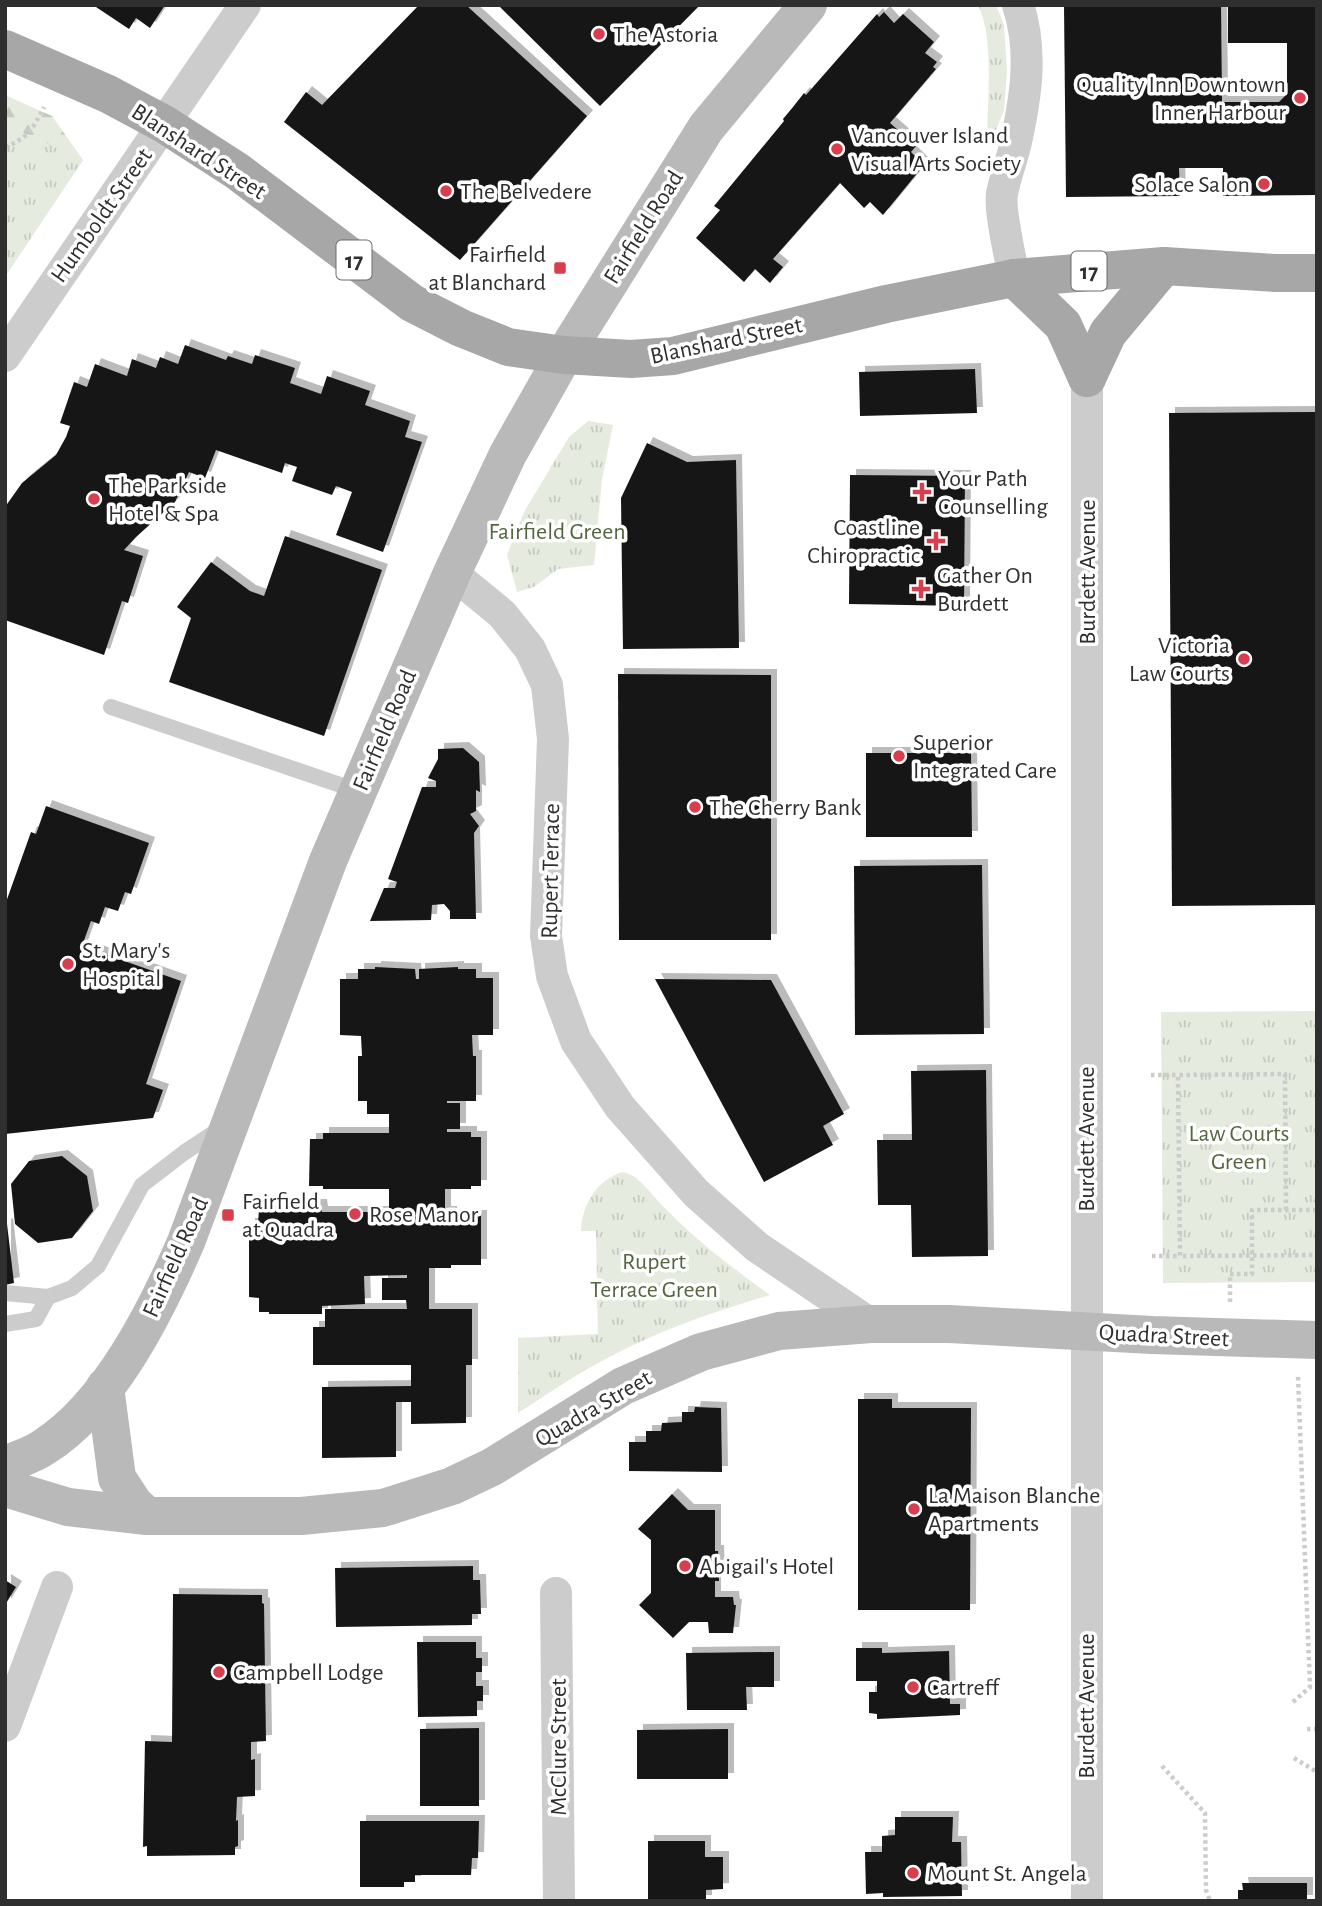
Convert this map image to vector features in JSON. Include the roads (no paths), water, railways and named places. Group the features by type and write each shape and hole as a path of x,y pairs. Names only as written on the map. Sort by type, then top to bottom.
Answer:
{"main road":[{"name":"Blanshard Street","path":"5,49 107,93 164,124 237,172 412,303 461,328 508,346 564,355 631,359 673,356 886,304 1014,278 1164,266 1317,273"},
{"path":"1087,378 1108,333 1164,266"},
{"path":"1014,278 1063,325 1087,378"}],"street":[{"name":"Humboldt Street","path":"5,356 245,5"},
{"name":"Fairfield Road","path":"5,1465 42,1449 83,1415 106,1387 159,1302 186,1242 328,861 452,573 508,454 564,355 706,128 808,5"},
{"path":"1014,278 1001,197 1016,143 1024,92 1027,57 1022,17"},
{"name":"Burdett Avenue","path":"1087,378 1087,1901"},
{"name":"Rupert Terrace","path":"452,573 502,614 530,649 547,685 553,738 546,936 552,976 576,1041 620,1107 696,1192 757,1247 872,1324"},
{"name":"Quadra Street","path":"5,1488 68,1507 147,1516 301,1517 383,1508 452,1486 492,1467 623,1386 701,1352 779,1331 872,1324 949,1324 1229,1338 1307,1339"},
{"path":"106,1387 117,1478 134,1504 147,1516"},
{"path":"5,1726 58,1587"},
{"name":"McClure Street","path":"556,1593 559,1901"}],"lane":[{"path":"111,707 358,791"},
{"path":"5,1293 48,1297 72,1288 98,1266 142,1185 230,1122"},
{"path":"5,1324 36,1319 48,1297"}],"place":[{"name":"The Astoria","path":"599,34"},
{"name":"Quality Inn Downtown Inner Harbour","path":"1300,98"},
{"name":"Vancouver Island Visual Arts Society","path":"837,149"},
{"name":"Solace Salon","path":"1264,184"},
{"name":"The Belvedere","path":"446,191"},
{"name":"Fairfield at Blanchard","path":"560,268"},
{"name":"Your Path Counselling","path":"922,492"},
{"name":"The Parkside Hotel & Spa","path":"94,499"},
{"name":"Coastline Chiropractic","path":"936,541"},
{"name":"Gather On Burdett","path":"921,589"},
{"name":"Victoria Law Courts","path":"1244,659"},
{"name":"Superior Integrated Care","path":"899,756"},
{"name":"The Cherry Bank","path":"695,807"},
{"name":"St. Mary's Hospital","path":"68,964"},
{"name":"Rose Manor","path":"355,1214"},
{"name":"Fairfield at Quadra","path":"228,1215"},
{"name":"La Maison Blanche Apartments","path":"914,1509"},
{"name":"Abigail's Hotel","path":"685,1566"},
{"name":"Campbell Lodge","path":"219,1672"},
{"name":"Cartreff","path":"913,1687"},
{"name":"Mount St. Angela","path":"913,1873"}],"park label":[{"name":"Fairfield Green","path":"557,531"},
{"name":"Law Courts Green","path":"1239,1147"},
{"name":"Rupert Terrace Green","path":"654,1275"}]}
